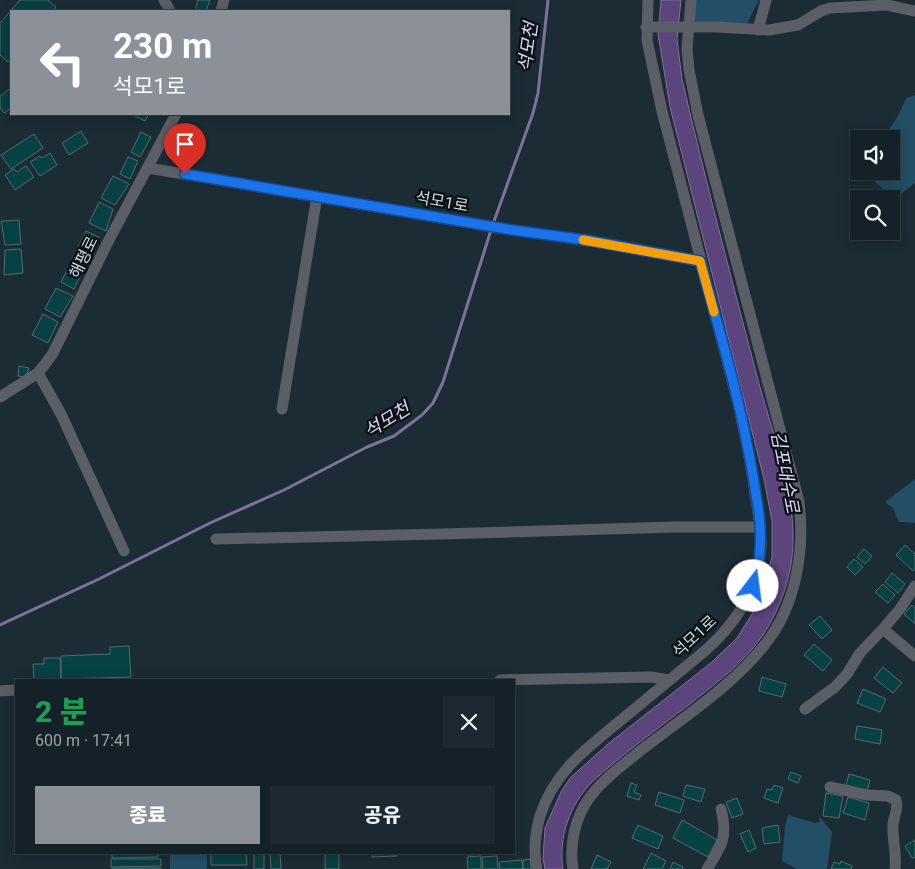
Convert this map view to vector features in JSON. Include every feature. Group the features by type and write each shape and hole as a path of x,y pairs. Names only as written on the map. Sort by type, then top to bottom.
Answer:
{"lane":[{"name":"석모1로","path":"537,869 534,847 535,835 543,809 556,782 575,759 715,642 738,616 745,603 753,586 760,558 760,527 748,446 738,399 700,261 662,111 647,40 650,26 648,0"},
{"path":"573,869 571,858 572,840 588,798 630,759 728,682 760,650 780,619 792,589 799,561 801,532 799,502 698,115 687,58 686,27 691,0"},
{"path":"758,30 766,0"},
{"path":"650,26 778,29 803,23 830,8 887,6 915,11"},
{"name":"해평로","path":"0,396 38,373 52,355 109,240 175,115"},
{"name":"석모1로","path":"148,168 700,261"},
{"path":"282,409 317,196"},
{"path":"38,373 62,414 124,551"},
{"path":"216,539 674,527 760,527"},
{"path":"805,709 835,687 847,674 867,645 900,610 915,586"},
{"path":"883,629 915,656"},
{"path":"515,680 651,677 670,680"},
{"path":"0,691 15,690"},
{"path":"830,787 867,795 891,796 896,800 897,807 893,829 896,860 894,869"},
{"path":"707,869 723,841 725,827 721,809"}],"shaded area":[{"path":"661,0 681,0 677,39 682,79 757,376 786,478 792,519 791,565 785,590 775,613 763,635 747,655 720,680 592,782 577,801 567,822 562,845 563,869 545,869 543,859 545,828 561,792 570,778 608,744 712,662 737,638 761,595 772,557 772,521 764,479 670,107 658,34"},
{"path":"695,0 759,0 747,24 697,22 695,21"},
{"path":"915,95 915,183 900,194 900,190 884,190 874,180 900,180 900,130 889,130 896,120 906,98"},
{"path":"915,479 915,523 899,522 893,508 885,502"},
{"path":"788,815 815,823 819,822 820,817 832,832 827,869 797,869 782,861 785,826"},
{"path":"170,854 207,854 207,869 170,869"}],"building":[{"path":"20,0 48,0 56,7 54,10 11,10"},
{"path":"198,0 210,0 206,10 195,10"},
{"path":"10,12 10,59 8,62 0,55 0,23"},
{"path":"10,89 10,109 4,113 0,108 0,96"},
{"path":"133,115 148,115 145,121"},
{"path":"81,131 88,143 69,155 62,143"},
{"path":"141,132 151,137 140,157 131,152"},
{"path":"34,134 43,148 11,169 1,155"},
{"path":"50,153 57,165 40,176 30,162"},
{"path":"128,157 138,161 130,179 120,174"},
{"path":"26,166 34,177 15,190 5,175 14,169 17,172"},
{"path":"113,176 129,184 115,205 101,198"},
{"path":"99,202 113,209 106,231 89,223"},
{"path":"19,220 21,244 5,245 1,221"},
{"path":"86,231 99,237 89,258 76,251"},
{"path":"21,249 23,273 4,275 5,250"},
{"path":"71,262 84,268 74,289 61,282"},
{"path":"56,288 73,296 60,317 45,309"},
{"path":"43,314 58,322 48,343 32,335"},
{"path":"19,366 29,368 23,377 18,376"},
{"path":"905,545 915,554 915,569 913,571 896,555"},
{"path":"864,549 872,556 865,564 857,557"},
{"path":"854,559 863,567 855,575 847,567"},
{"path":"892,573 905,584 898,593 885,582"},
{"path":"883,584 895,595 888,603 875,592"},
{"path":"912,605 915,608 915,624 904,614"},
{"path":"820,616 832,630 822,639 809,625"},
{"path":"814,644 832,660 823,671 804,655"},
{"path":"129,646 131,677 61,679 61,656 110,654 110,647"},
{"path":"44,658 60,658 61,679 34,679 33,664 44,664"},
{"path":"883,667 902,683 893,693 874,678"},
{"path":"762,677 786,684 782,697 759,691"},
{"path":"863,689 886,699 880,712 857,703"},
{"path":"857,726 882,730 880,744 855,739"},
{"path":"791,772 801,776 798,783 788,779"},
{"path":"849,774 870,780 867,791 846,785"},
{"path":"631,783 637,785 634,792 641,795 639,800 627,796"},
{"path":"686,785 705,789 701,802 683,796"},
{"path":"774,785 783,788 778,803 764,798 767,789 772,790"},
{"path":"659,792 684,800 680,813 655,805"},
{"path":"826,793 843,796 839,818 823,816"},
{"path":"848,797 869,803 865,820 843,813"},
{"path":"737,798 743,814 732,818 726,802"},
{"path":"682,820 717,840 708,857 673,838"},
{"path":"638,825 663,836 658,849 632,838"},
{"path":"778,825 780,842 764,844 762,828"},
{"path":"749,830 756,848 748,852 740,834"},
{"path":"915,840 915,857 912,858 905,846"},
{"path":"651,853 666,861 662,869 643,869"},
{"path":"112,854 158,854 158,857 112,858"},
{"path":"211,854 246,854 247,865 211,865"},
{"path":"254,854 264,854 264,869 254,869"},
{"path":"270,854 280,854 281,869 271,869"},
{"path":"325,854 339,854 339,869 325,869"},
{"path":"372,854 396,854 397,856 372,857"},
{"path":"597,855 611,862 607,869 591,869"},
{"path":"481,856 481,869 468,869 467,857"},
{"path":"497,856 498,869 483,869 482,857"},
{"path":"111,859 161,859 161,866 111,867"},
{"path":"530,859 531,869 523,869 523,860"},
{"path":"522,860 523,869 500,869 499,862"},
{"path":"841,861 852,866 851,869 831,869 834,862 840,864"},
{"path":"673,862 683,867 682,869 670,869"},
{"path":"161,868 161,869 112,869"}],"waterway":[{"name":"석모천","path":"493,224 533,113 538,93 548,0"},
{"name":"석모천","path":"0,625 99,579 210,523 284,490 367,447 394,436 422,415 433,403 443,382 491,230"}],"slow traffic":[{"path":"583,240 700,261 714,312"}],"route":[{"path":"185,174 512,230 586,240 700,261 738,399 748,446 761,546 753,586"}],"water label":[{"name":"김포대수로","path":"785,472"}]}
